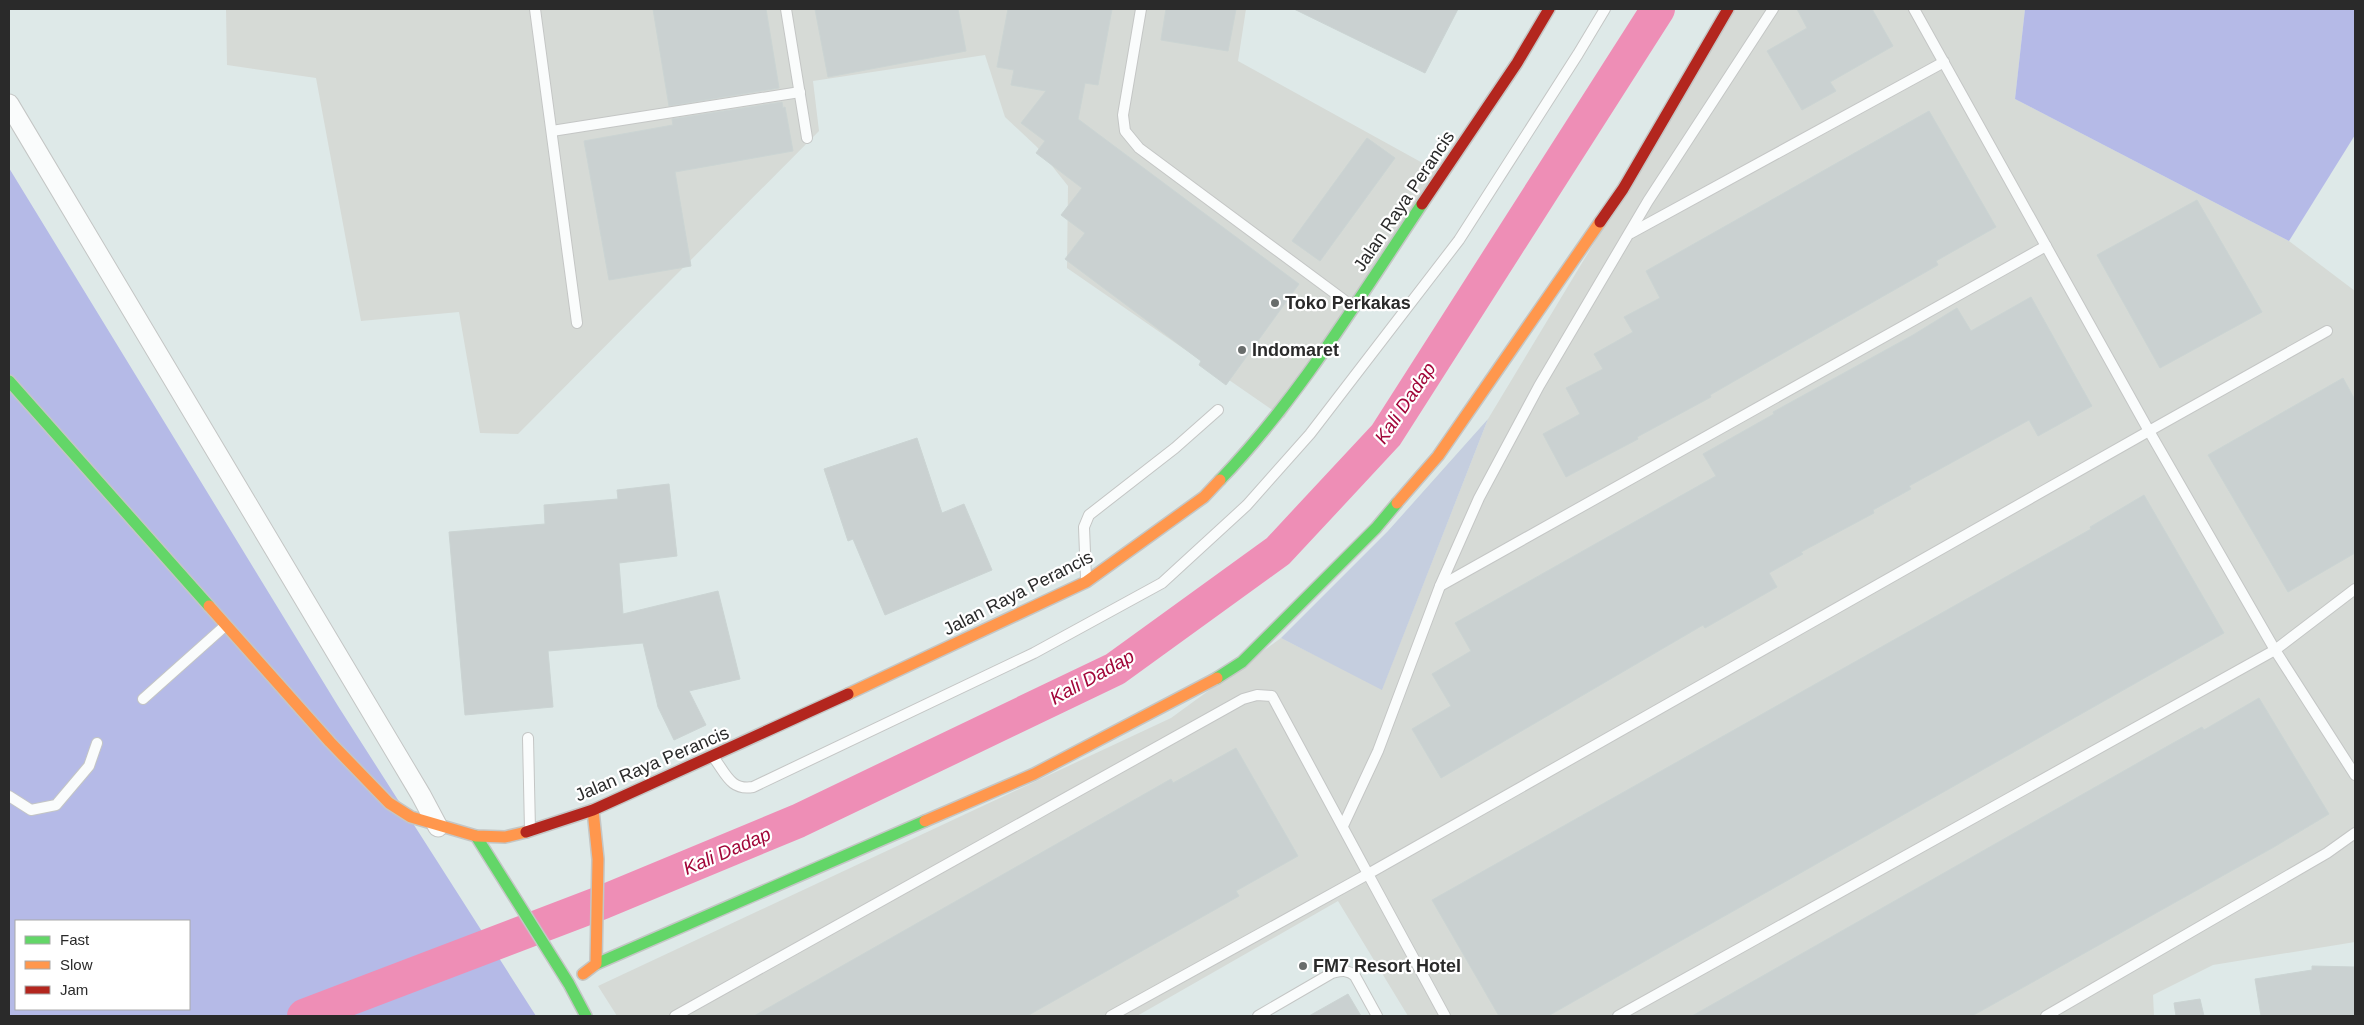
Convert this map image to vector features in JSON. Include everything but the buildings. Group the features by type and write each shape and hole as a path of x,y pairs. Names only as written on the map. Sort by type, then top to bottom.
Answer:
{"street":[{"name":"Jalan Raya Perancis","path":"9,381 330,742 389,803 411,817 438,827 476,836 505,837 530,831 593,810 713,757 1086,582 1204,497 1244,454 1319,357 1354,308 1511,71 1549,9"},
{"path":"568,984 596,964 1034,774 1228,672 1242,662 1376,528 1438,456 1623,189 1728,9"},
{"path":"9,104 421,795 438,827"},
{"path":"593,810 598,859 596,964"},
{"path":"476,836 586,1016"}],"lane":[{"path":"535,9 578,323"},
{"path":"786,9 808,138"},
{"path":"1142,9 1123,115 1125,130 1139,148 1354,308"},
{"path":"713,757 733,784 742,789 753,787 1034,653 1162,583 1247,505 1322,419 1459,240 1605,9"},
{"path":"1343,826 1378,751 1440,586 1479,498 1539,386 1648,201 1773,9"},
{"path":"1914,9 2149,431 2275,650 2355,775"},
{"path":"1630,234 1944,62"},
{"path":"552,131 800,92"},
{"path":"1440,586 2046,246"},
{"path":"1111,1016 1368,874 2327,331"},
{"path":"1086,582 1084,527 1089,515 1175,448 1218,410"},
{"path":"1618,1016 2275,650 2355,589"},
{"path":"143,699 227,625"},
{"path":"675,1016 1243,699 1257,695 1272,696 1445,1016"},
{"path":"528,738 530,831"},
{"path":"9,796 31,810 56,805 89,766 97,743"},
{"path":"2046,1016 2328,853 2355,833"},
{"path":"1258,1016 1332,973 1343,971 1351,972 1355,976 1378,1016"}],"shaded area":[{"path":"226,9 1246,9 1238,61 1448,177 1284,418 1067,268 1068,186 1037,147 1005,117 985,55 813,81 819,131 518,434 480,433 459,312 361,321 316,78 227,65"},
{"path":"1735,9 2025,9 2015,99 2289,241 2355,291 2355,942 2213,965 2153,995 2154,1016 1408,1016 1338,901 1137,1016 617,1016 598,986 1171,718 1281,638 1382,689 1488,419"},
{"path":"2025,9 2355,9 2355,135 2289,241 2015,99"},
{"path":"9,168 338,706 536,1016 9,1016"},
{"path":"1488,419 1382,690 1281,638 1388,531"}],"waterway":[{"name":"Kali Dadap","path":"304,1016 603,902 798,821 1115,669 1278,551 1386,435 1658,9"}],"traffic: fast":[{"path":"1220,480 1276,416 1302,381 1422,204"},
{"path":"9,381 209,606"},
{"path":"1217,678 1242,662 1376,528 1397,503"},
{"path":"596,964 925,821"},
{"path":"476,836 569,984 586,1016"}],"traffic: slow":[{"path":"1397,503 1438,456 1600,222"},
{"path":"848,694 1086,582 1204,497 1220,480"},
{"path":"209,606 330,742 389,803 411,817 476,836 505,837 526,832"},
{"path":"925,821 1034,774 1217,678"},
{"path":"583,974 596,964 598,859 593,810"}],"traffic: jam":[{"path":"1422,204 1517,63 1549,9"},
{"path":"1600,222 1623,189 1728,9"},
{"path":"526,832 593,810 848,694"}],"place":[{"name":"Toko Perkakas","path":"1275,303"},
{"name":"Indomaret","path":"1242,350"},
{"name":"FM7 Resort Hotel","path":"1303,966"}]}
